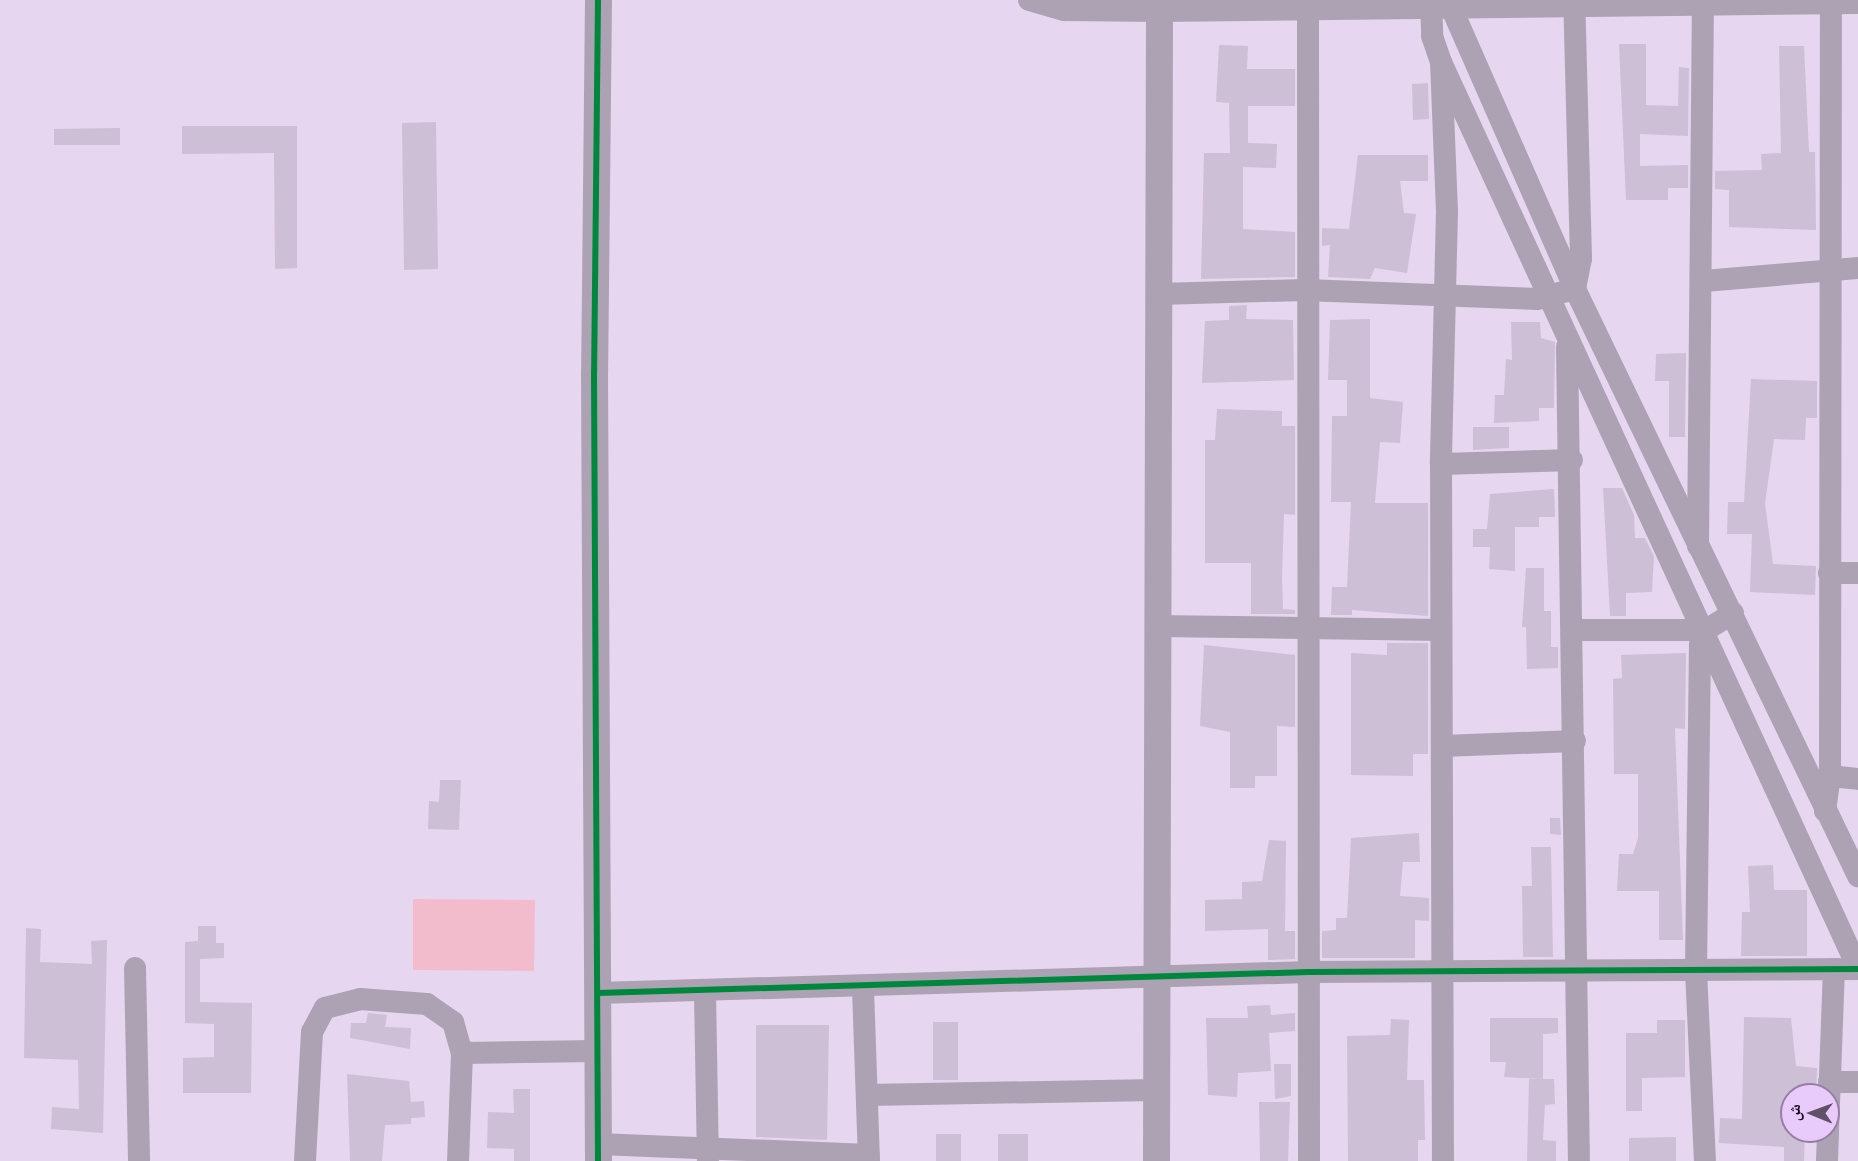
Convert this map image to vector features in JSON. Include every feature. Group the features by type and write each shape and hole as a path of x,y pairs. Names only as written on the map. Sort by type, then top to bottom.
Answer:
{"street":[{"path":"598,0 598,1152 708,1157 869,1158 863,989"},
{"path":"1029,0 1065,10 1159,5 1703,0 1858,3"},
{"path":"1698,550 1704,281 1703,0"},
{"path":"1825,811 1830,776 1829,573 1833,269 1831,1"},
{"path":"1574,2 1581,259 1575,289"},
{"path":"1440,4 1447,159 1440,630 1443,746 1441,972 1443,1161"},
{"path":"1440,4 1698,550 1733,613 1825,811 1858,876"},
{"path":"1156,1161 1159,5"},
{"path":"1308,5 1305,290 1309,626 1309,1161"},
{"path":"598,993 863,989 1156,975 1309,972 1858,969 1713,658 1441,62"},
{"path":"1704,281 1858,268"},
{"path":"1159,294 1305,290 1550,298 1575,289"},
{"path":"1567,337 1575,630 1575,970 1579,1161"},
{"path":"1441,464 1572,460"},
{"path":"1829,573 1858,573"},
{"path":"1575,630 1702,630 1733,613"},
{"path":"1156,626 1309,626 1440,630"},
{"path":"1702,630 1703,699 1696,971 1705,1161"},
{"path":"1443,746 1575,741"},
{"path":"1830,776 1858,779"},
{"path":"135,968 139,1161"},
{"path":"1834,969 1829,1082 1858,1082"},
{"path":"705,992 708,1157"},
{"path":"305,1161 312,1032 326,1008 360,999 428,1004 453,1022 462,1053 458,1161"},
{"path":"462,1053 598,1051"},
{"path":"867,1095 1156,1090"},
{"path":"1827,1161 1828,1143"}],"shaded area":[{"path":"413,899 535,900 534,971 413,970"}],"building":[{"path":"1619,44 1646,44 1646,105 1678,106 1679,67 1689,68 1688,136 1640,134 1640,166 1688,165 1688,188 1668,188 1668,200 1626,200"},
{"path":"1219,45 1248,46 1247,69 1295,69 1295,106 1248,106 1248,143 1277,144 1276,168 1243,167 1243,229 1295,232 1295,277 1201,279 1204,153 1230,153 1229,103 1216,102"},
{"path":"1779,46 1804,46 1809,152 1815,152 1816,230 1729,227 1729,190 1715,189 1715,171 1762,170 1761,154 1781,153"},
{"path":"1428,83 1429,119 1413,120 1412,84"},
{"path":"436,122 438,269 404,270 402,123"},
{"path":"182,126 297,126 297,268 275,269 274,153 182,154"},
{"path":"120,128 120,145 54,145 54,129"},
{"path":"1358,155 1428,155 1428,181 1400,181 1404,213 1416,214 1407,273 1375,268 1370,279 1328,277 1330,245 1322,246 1322,228 1349,229"},
{"path":"1247,305 1246,319 1293,320 1294,380 1202,383 1205,321 1229,320 1229,306"},
{"path":"1370,319 1370,398 1403,402 1400,443 1380,442 1375,503 1428,503 1428,616 1352,610 1352,615 1331,615 1332,587 1347,587 1351,502 1331,502 1332,416 1347,416 1347,380 1328,380 1330,320"},
{"path":"1511,322 1540,322 1541,338 1555,342 1554,408 1539,408 1539,421 1494,423 1495,395 1504,395 1506,359 1512,360"},
{"path":"1686,353 1685,437 1669,437 1669,381 1655,381 1656,354"},
{"path":"1751,379 1817,381 1817,418 1806,418 1805,440 1774,439 1765,503 1773,564 1816,566 1815,595 1750,592 1752,534 1727,534 1728,502 1744,502"},
{"path":"1217,409 1282,411 1282,426 1295,426 1295,515 1284,514 1282,577 1283,609 1295,610 1295,614 1251,614 1251,563 1205,563 1205,440 1215,440"},
{"path":"1473,427 1509,427 1509,448 1473,450"},
{"path":"1603,488 1622,488 1634,515 1635,538 1645,538 1654,556 1652,592 1626,593 1626,616 1610,616"},
{"path":"1554,489 1555,517 1539,517 1539,527 1515,527 1515,571 1489,569 1490,547 1473,547 1473,529 1487,529 1490,494"},
{"path":"1526,568 1544,568 1544,611 1551,611 1551,647 1558,647 1558,668 1527,669 1526,627 1522,627"},
{"path":"1387,643 1428,643 1428,754 1413,754 1413,776 1351,775 1351,653 1387,655"},
{"path":"1204,645 1295,655 1295,727 1277,726 1277,776 1255,776 1255,788 1230,788 1230,732 1200,726"},
{"path":"1686,653 1685,729 1675,728 1683,940 1659,940 1659,891 1617,891 1619,854 1633,854 1638,838 1638,774 1614,774 1613,679 1622,678 1621,655"},
{"path":"440,780 461,780 459,830 428,829 429,801 439,802"},
{"path":"1550,818 1560,818 1561,835 1550,834"},
{"path":"1419,833 1420,862 1403,862 1400,896 1429,898 1429,921 1415,920 1415,958 1322,958 1322,931 1336,930 1336,918 1347,918 1351,838"},
{"path":"1269,840 1286,841 1285,931 1295,931 1295,959 1268,960 1268,929 1205,931 1205,900 1242,899 1242,882 1262,881"},
{"path":"1531,847 1551,847 1553,957 1523,957 1522,886 1532,886"},
{"path":"1773,865 1774,890 1807,890 1807,956 1741,956 1742,912 1750,912 1748,866"},
{"path":"198,926 216,926 216,943 224,943 224,958 200,959 200,1002 252,1003 251,1093 183,1093 183,1058 214,1057 214,1024 185,1023 185,942 198,941"},
{"path":"26,928 41,929 40,962 92,964 91,941 107,940 103,1133 51,1129 52,1107 79,1109 78,1060 24,1058"},
{"path":"1270,1005 1271,1015 1295,1013 1295,1031 1269,1033 1271,1071 1238,1073 1237,1097 1208,1095 1206,1018 1248,1018 1247,1006"},
{"path":"368,1013 387,1015 385,1027 411,1028 410,1049 350,1038 351,1023 366,1023"},
{"path":"1744,1017 1791,1018 1796,1066 1817,1068 1816,1083 1780,1083 1780,1143 1805,1143 1804,1161 1784,1161 1784,1147 1719,1143 1720,1118 1742,1119"},
{"path":"1490,1018 1558,1018 1558,1033 1543,1034 1543,1079 1504,1077 1506,1062 1490,1062"},
{"path":"1391,1019 1409,1020 1407,1080 1424,1080 1425,1140 1418,1140 1418,1161 1348,1161 1347,1036 1390,1035"},
{"path":"1657,1020 1685,1020 1685,1077 1642,1078 1642,1111 1626,1111 1626,1033 1657,1033"},
{"path":"933,1022 958,1022 958,1080 933,1080"},
{"path":"756,1025 829,1025 827,1140 756,1137"},
{"path":"1274,1064 1291,1064 1291,1096 1275,1099"},
{"path":"347,1074 409,1081 411,1102 424,1101 425,1117 411,1118 411,1124 385,1125 382,1161 350,1161"},
{"path":"1529,1079 1554,1079 1555,1104 1545,1105 1543,1140 1556,1141 1556,1161 1527,1161"},
{"path":"513,1089 530,1089 530,1161 514,1161 514,1149 487,1148 488,1112 514,1113"},
{"path":"1259,1102 1290,1102 1288,1161 1260,1161"},
{"path":"936,1134 961,1134 961,1161 936,1161"},
{"path":"998,1134 1028,1134 1028,1161 998,1161"},
{"path":"1676,1137 1676,1161 1629,1161 1629,1138"}],"cycle path":[{"path":"598,0 594,373 598,1161"},
{"path":"598,993 1309,972 1858,969"}]}
